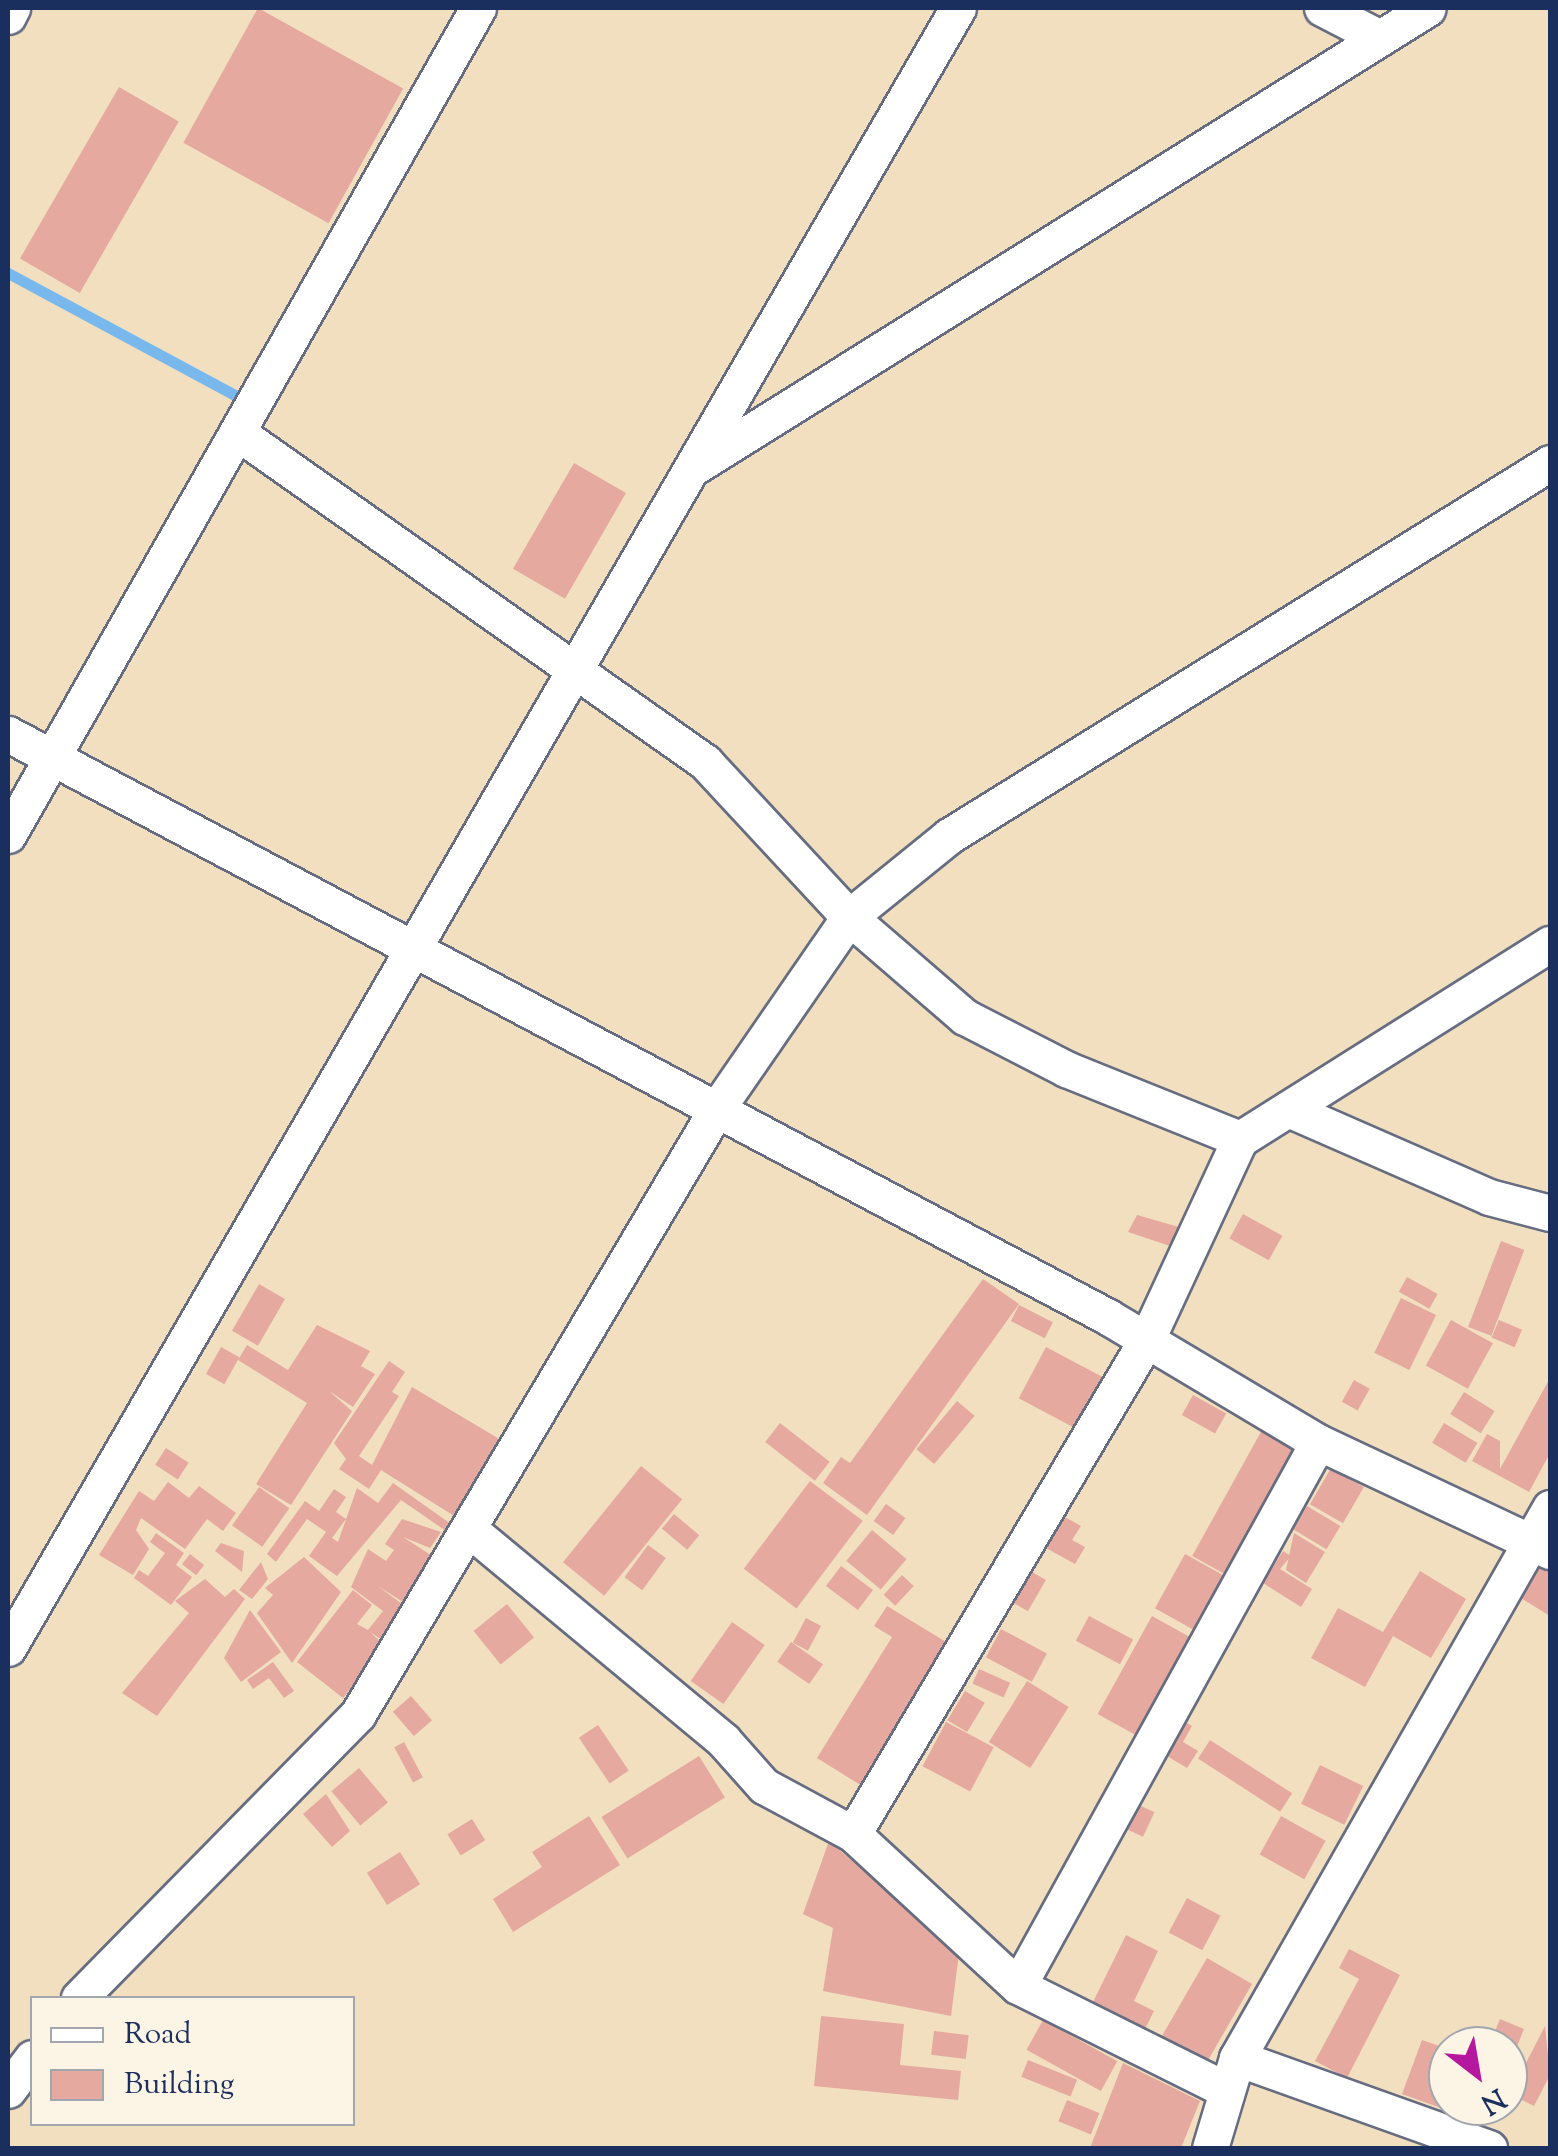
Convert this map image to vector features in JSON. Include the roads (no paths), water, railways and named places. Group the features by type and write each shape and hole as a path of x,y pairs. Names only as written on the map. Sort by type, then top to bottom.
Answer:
{"street":[{"path":"8,16 12,8"},
{"path":"8,835 240,435 478,8"},
{"path":"8,1648 958,8"},
{"path":"1322,8 1380,38"},
{"path":"690,470 1428,8"},
{"path":"240,435 573,673 705,762 850,918 966,1017 1066,1070 1240,1139"},
{"path":"81,1996 358,1714 716,1110 850,918 949,836 1550,462"},
{"path":"8,734 415,944 716,1110 1147,1339 1318,1442 1541,1546"},
{"path":"853,1834 1147,1339 1240,1139 1550,944"},
{"path":"1288,1108 1488,1197 1550,1213"},
{"path":"1018,1986 1318,1442"},
{"path":"1210,2148 1232,2074 1541,1546 1550,1508"},
{"path":"470,1530 723,1740 764,1786 853,1834 1018,1986 1232,2074 1489,2148"},
{"path":"8,2090 30,2061"}],"waterway":[{"path":"8,273 248,402"}]}
